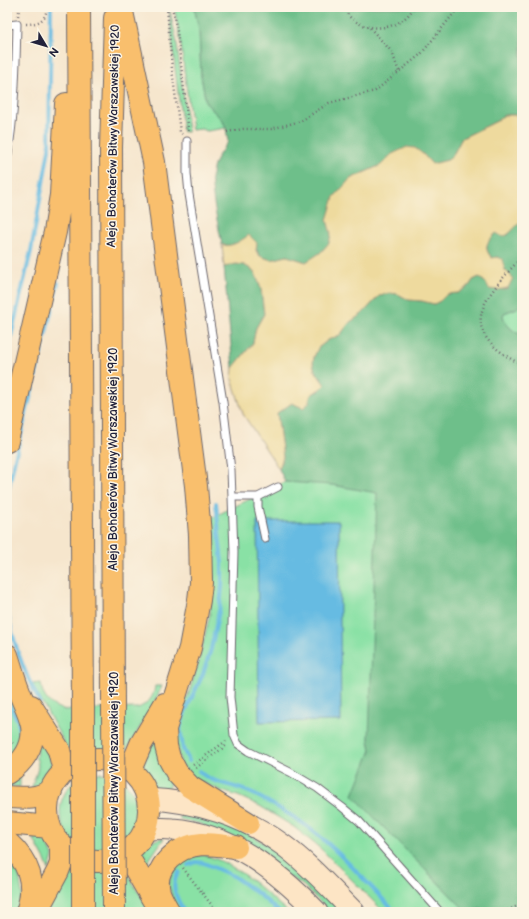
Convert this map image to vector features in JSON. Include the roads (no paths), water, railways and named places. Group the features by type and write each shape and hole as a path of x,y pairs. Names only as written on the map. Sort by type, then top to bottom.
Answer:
{"main road":[{"path":"7,441 53,240 61,196 69,50 76,7"},
{"path":"79,7 83,912"},
{"name":"Aleja Bohaterów Bitwy Warszawskiej 1920","path":"114,912 111,148 115,7"},
{"path":"121,7 154,162 190,432 200,528 201,583 199,600 190,648 165,729 166,746 169,758 177,773 190,787 282,844 298,857 354,912"},
{"path":"7,655 15,682 32,726 32,739 24,758 17,766 7,773"},
{"path":"130,770 140,744 180,680"},
{"path":"15,682 59,750 64,771"},
{"path":"90,759 104,759 118,763 130,770 141,783 148,799 149,815 145,830 137,842 126,852 113,858 100,861 85,859 72,854 61,845 50,826 47,809 51,791 56,780 64,771 90,759"},
{"path":"7,797 39,797 51,791"},
{"path":"148,799 176,802 206,808 248,823"},
{"path":"7,823 50,826"},
{"path":"145,830 168,829 191,832 219,840 236,847 266,866 317,912"},
{"path":"7,842 16,850 24,861 31,877 32,889 27,912"},
{"path":"169,912 159,893 158,880 164,864 172,855 188,847 202,844 236,847"},
{"path":"36,912 61,863 61,845"},
{"path":"126,852 161,912"}],"lane":[{"path":"7,25 17,24 15,80 10,143 7,160"},
{"path":"187,141 187,173 189,194 223,402 231,470 234,552 230,696 232,728 235,739 238,744 248,751 290,772 317,788 359,821 440,912"},
{"path":"232,497 258,497 278,487"},
{"path":"258,497 258,507 265,539"}],"water":[{"path":"257,521 339,521 341,721 259,722"}],"waterway":[{"path":"7,353 31,251 49,149 51,7"},
{"path":"7,496 58,283"},
{"path":"189,761 183,749 180,728 185,712 203,674 211,649 220,606 222,564 216,503"},
{"path":"7,607 19,656 40,702"},
{"path":"7,700 18,721 19,733"},
{"path":"199,771 214,781 238,788 257,796 283,810 309,828 348,862 395,912"},
{"path":"188,865 196,862 204,863 233,876 260,895 279,912"},
{"path":"179,872 176,877 174,887 184,912"}]}
